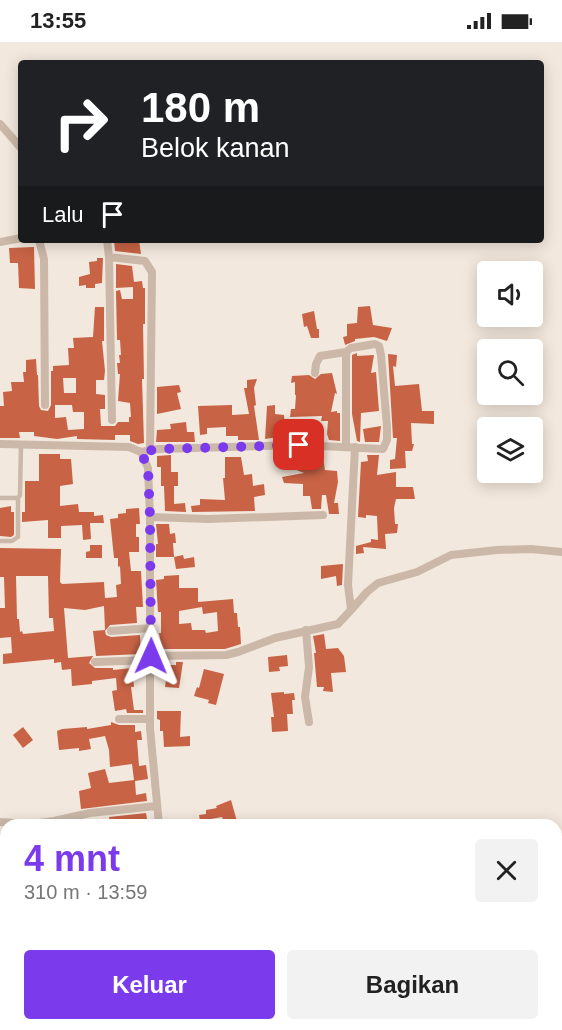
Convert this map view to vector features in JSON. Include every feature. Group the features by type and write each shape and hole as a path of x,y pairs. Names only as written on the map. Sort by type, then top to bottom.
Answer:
{"street":[{"path":"0,124 18,145"},
{"path":"0,242 18,239"},
{"path":"40,243 44,259 45,405"},
{"path":"108,243 110,257 112,420"},
{"path":"110,257 145,261 152,272 150,449"},
{"path":"0,444 129,447 141,452 150,449 299,445 383,448 387,440 387,428 379,346 371,344 351,348 346,352 320,356 315,373"},
{"path":"346,352 350,447 348,585 351,610"},
{"path":"141,452 148,468 150,719 158,819"},
{"path":"150,517 208,519 323,516"},
{"path":"95,662 226,655 306,630 338,624 378,583 417,572 451,555 531,549 562,552"},
{"path":"111,631 151,628"},
{"path":"306,630 309,666 305,698 309,722"},
{"path":"119,719 150,719"},
{"path":"63,819 90,813 156,806"}],"lane":[{"path":"0,541 12,541 18,537 21,444"},
{"path":"0,498 18,498"}],"building":[{"path":"114,243 139,243 141,254 115,251"},
{"path":"34,247 35,289 19,288 18,263 10,263 9,248"},
{"path":"97,258 103,258 102,283 95,284 95,288 86,288 86,285 79,286 79,277 90,274 89,262 97,261"},
{"path":"116,264 132,266 134,282 142,281 143,288 145,288 144,379 142,379 144,443 138,444 130,441 130,435 115,435 115,440 77,439 77,436 57,439 34,436 34,432 19,432 20,438 0,438 0,406 4,406 3,392 12,391 11,382 24,382 23,372 26,372 26,360 36,359 39,406 41,410 48,411 51,405 53,366 69,365 68,348 74,348 73,338 93,337 95,307 104,307 104,341 102,341 105,371 104,380 96,380 96,394 105,395 105,409 100,409 101,426 115,426 118,422 129,422 130,403 118,401 120,374 118,374 117,363 120,363 119,355 121,355 120,340 117,340 116,291 120,290 122,299 133,299 133,287 116,288","holes":["63,378 76,378 76,393 64,393","55,405 72,405 73,412 84,412 84,429 68,430 66,417 55,418"]},
{"path":"370,306 373,325 392,328 387,341 374,337 355,339 345,345 343,337 347,336 347,324 357,323 358,307"},
{"path":"314,311 319,338 311,338 307,326 304,327 302,314"},
{"path":"357,353 357,356 374,355 371,373 376,372 379,411 361,413 360,442 357,441 352,414 352,355"},
{"path":"388,354 397,355 396,367 393,366 395,386 419,384 422,411 434,411 434,424 411,423 412,444 414,444 412,451 405,451 406,468 390,469 390,460 395,459 397,438 393,438"},
{"path":"332,373 337,394 335,393 331,412 340,413 340,441 329,440 328,421 321,421 322,416 290,417 291,409 295,409 296,395 295,382 291,383 292,376 309,375 315,379 321,374"},
{"path":"257,379 254,388 256,405 254,406 259,440 238,440 238,436 226,436 226,427 207,428 207,434 200,435 198,406 232,405 232,415 249,414 244,388 247,388 247,380"},
{"path":"179,385 181,392 177,393 181,409 157,414 157,387"},
{"path":"275,405 275,414 284,415 285,430 288,430 289,439 278,439 278,437 265,439 267,406"},
{"path":"186,422 187,432 194,432 195,442 156,442 157,430 171,429 170,424"},
{"path":"381,426 379,442 365,442 363,429"},
{"path":"39,454 60,454 60,459 71,459 73,484 60,486 60,506 78,504 79,512 94,512 94,516 103,515 104,523 90,523 91,539 83,540 82,525 61,526 61,538 48,538 48,520 22,522 22,512 25,512 25,481 39,481"},
{"path":"171,455 171,472 178,472 178,486 174,486 174,504 185,503 186,512 165,511 164,486 161,486 161,467 157,467 157,456"},
{"path":"367,455 379,455 377,475 396,472 396,487 413,487 415,499 396,499 394,508 395,524 398,524 397,533 385,534 386,549 363,547 364,553 356,554 356,546 371,542 371,539 378,540 377,516 358,517 361,462 368,461"},
{"path":"225,457 241,457 244,475 252,474 253,486 264,484 265,495 254,497 255,511 192,512 191,506 200,505 200,499 225,500 223,478 225,478"},
{"path":"279,457 323,457 325,470 337,471 338,482 334,503 338,503 339,514 329,514 326,495 322,495 321,509 312,509 310,496 303,496 303,484 284,483 282,477 304,473 279,463"},
{"path":"11,506 11,512 14,512 14,535 0,536 0,508"},
{"path":"139,508 140,524 136,524 136,537 139,537 139,552 129,552 131,571 141,571 143,607 136,607 137,623 110,625 105,631 106,635 111,637 140,635 141,654 96,656 93,631 105,630 104,606 85,610 64,608 68,658 93,656 89,663 95,668 113,668 113,670 132,668 134,687 131,687 134,710 143,710 143,713 127,713 126,709 115,711 112,691 117,690 116,678 72,686 71,669 62,670 61,662 54,663 54,659 3,664 3,654 12,653 11,637 0,638 0,608 5,608 4,577 0,577 0,548 61,549 60,582 62,584 104,582 105,598 117,597 116,585 121,584 120,566 118,567 118,558 114,558 110,519 118,518 118,514 126,513 126,509","holes":["16,576 48,576 49,618 53,618 54,631 23,634 22,631 20,632 19,619 17,619"]},
{"path":"156,524 169,524 170,534 175,533 174,557 156,557 156,544 158,544"},
{"path":"90,545 102,545 102,558 86,558"},
{"path":"183,555 184,559 194,557 195,567 176,569 174,557"},
{"path":"343,564 342,585 337,586 336,576 321,579 321,566"},
{"path":"179,575 179,588 198,588 198,602 233,599 234,613 237,613 238,627 240,627 241,644 225,649 162,649 159,633 161,633 161,612 158,612 156,580 164,579 164,576","holes":["202,607 203,614 217,612 218,631 206,633 205,630 192,630 191,623 179,624 179,611"]},
{"path":"324,634 326,649 338,648 344,656 346,672 331,673 333,692 323,691 324,687 317,687 313,636"},
{"path":"287,655 288,666 279,667 280,671 269,672 268,657"},
{"path":"176,662 183,662 179,688 165,687 168,665 176,665"},
{"path":"204,669 224,674 216,705 208,703 209,700 194,696 197,687 199,688"},
{"path":"284,692 284,694 294,693 295,700 292,700 293,714 287,714 288,731 272,732 271,717 274,717 271,693"},
{"path":"157,711 181,711 180,737 190,736 190,746 164,747 163,731 160,731"},
{"path":"111,722 119,725 135,725 135,732 141,731 142,740 137,740 139,766 146,765 148,779 135,781 136,795 146,793 147,801 81,809 79,791 91,788 88,773 105,769 109,783 134,780 132,764 110,767 105,736 89,739 91,749 59,750 57,731 111,725"},
{"path":"23,727 33,740 23,748 13,735"},
{"path":"231,800 236,819 223,819 222,817 200,819 199,815 206,814 206,810 217,808 216,806"},
{"path":"146,813 147,819 109,819 109,817"}],"route":[{"path":"151,656 148,468 141,452 150,449 299,445"}]}
